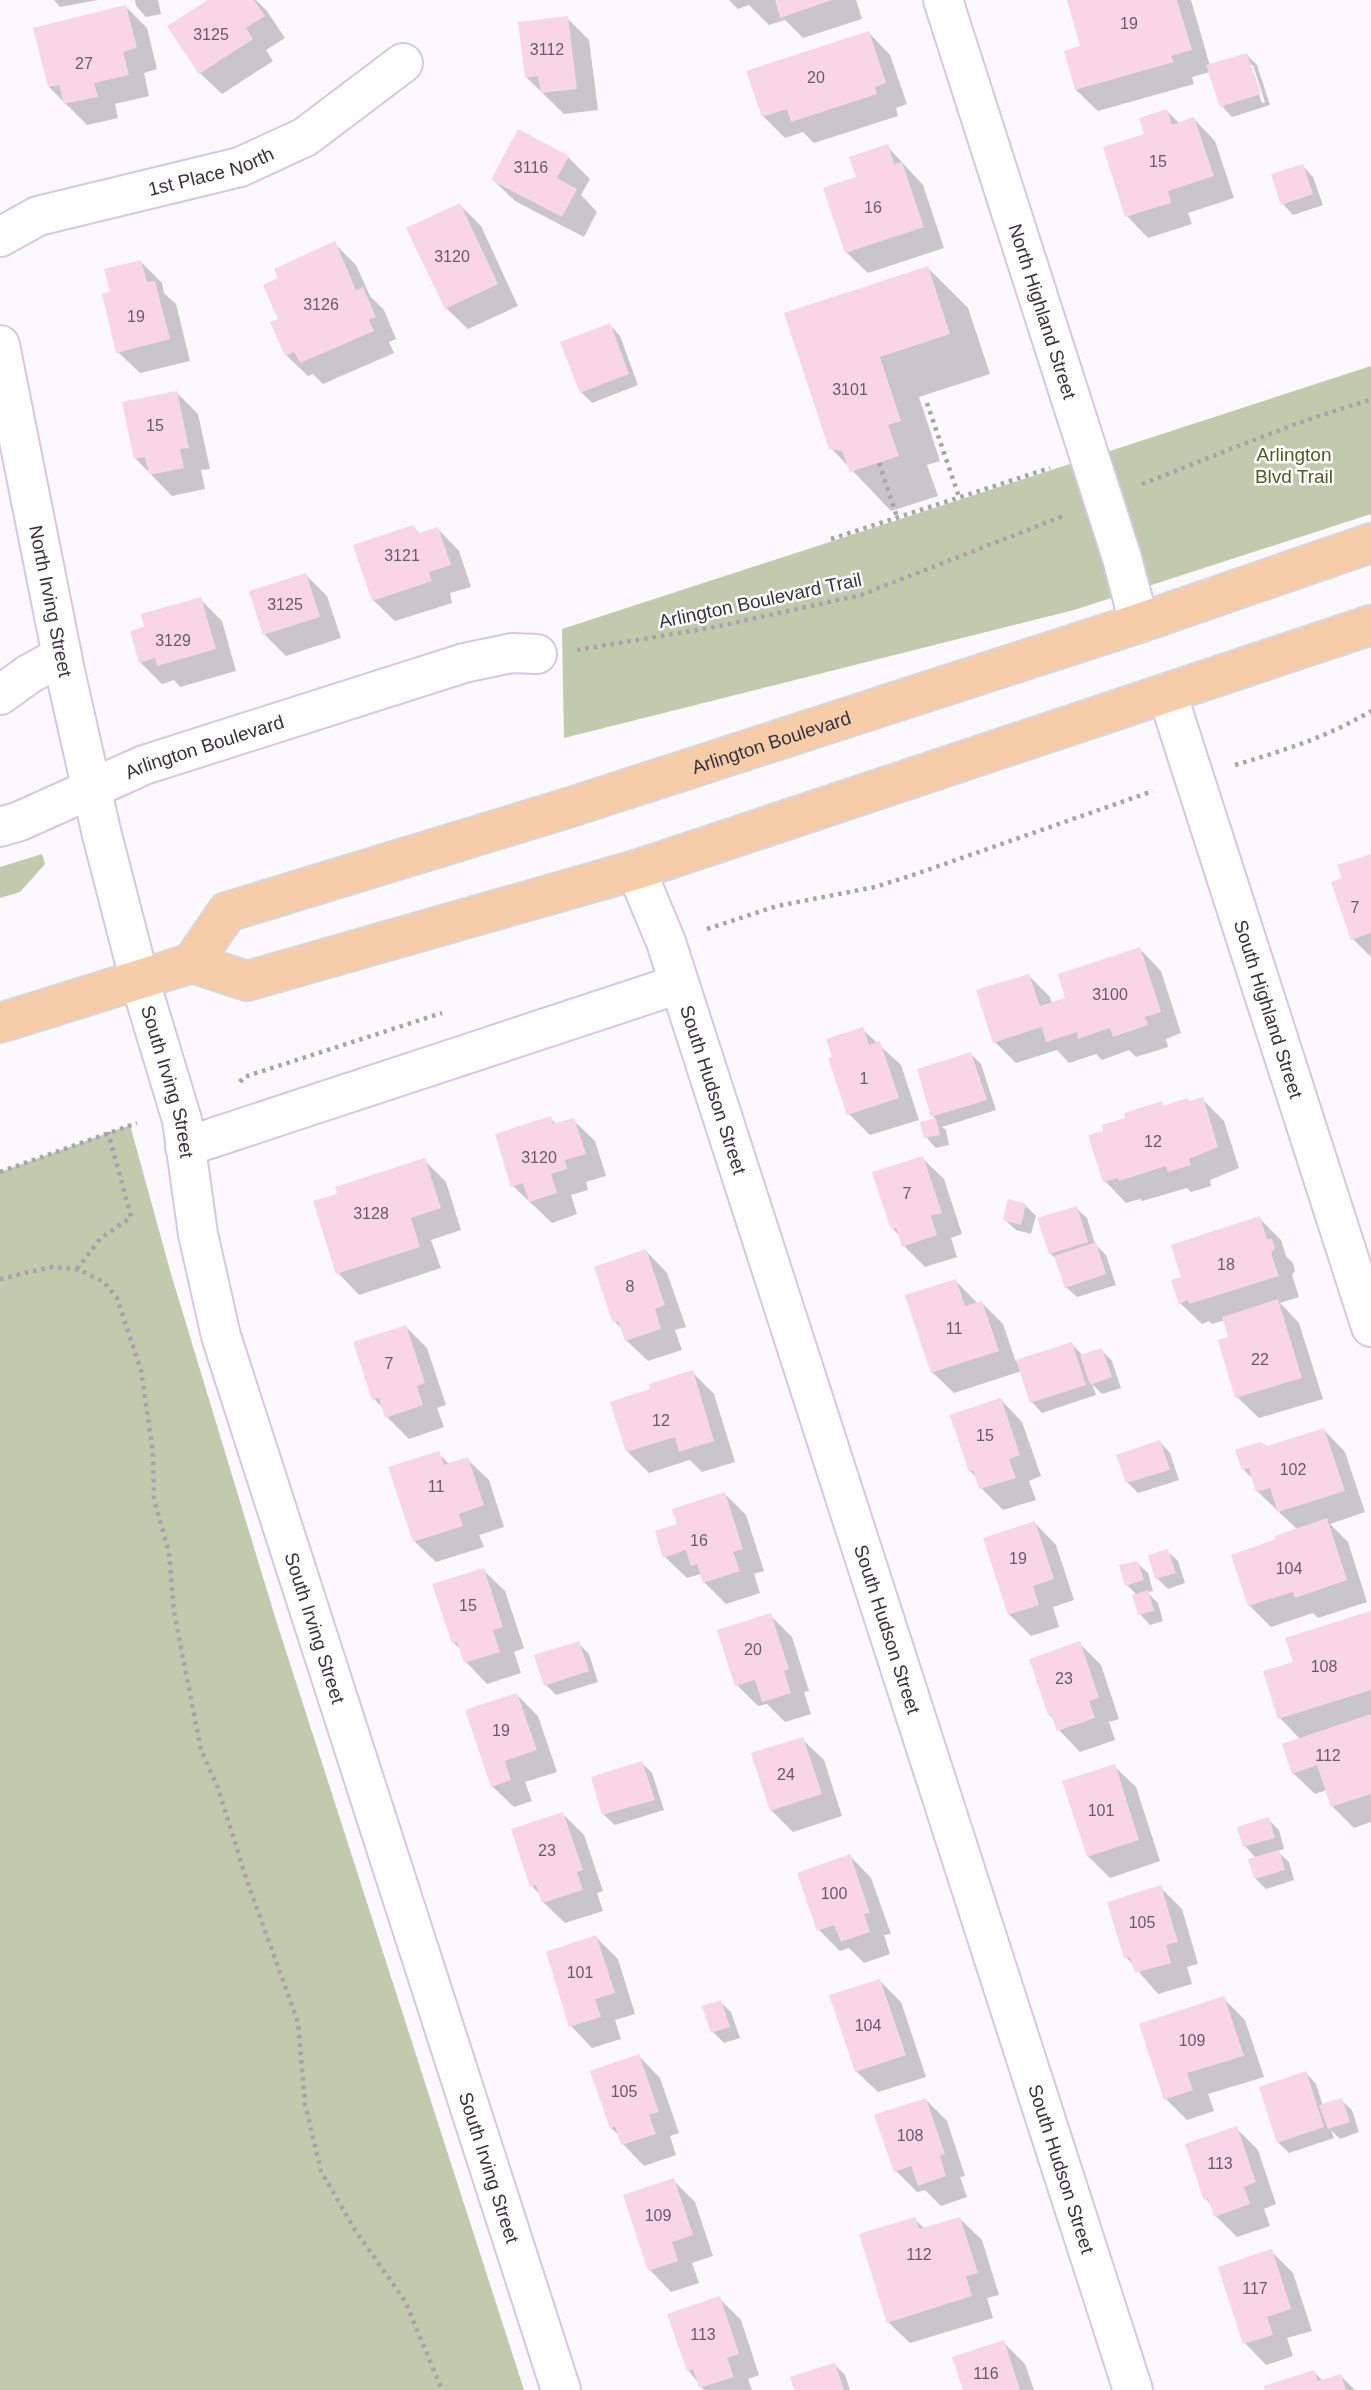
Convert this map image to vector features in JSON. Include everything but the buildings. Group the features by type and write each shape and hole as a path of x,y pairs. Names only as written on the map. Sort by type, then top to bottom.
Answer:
{"highway":[{"name":"Arlington Boulevard","path":"192,963 227,912 571,807 1139,623 1371,543"},
{"path":"0,1023 192,963 247,981 636,870 1371,625"}],"street":[{"name":"North Highland Street","path":"943,0 1122,558 1139,623"},
{"name":"1st Place North","path":"0,237 37,216 240,167 305,137 403,63"},
{"name":"North Irving Street","path":"0,345 62,656 107,856"},
{"name":"Arlington Boulevard","path":"0,827 20,821 144,765 464,663 512,653 537,654"},
{"path":"0,695 29,674 62,656"},
{"name":"South Highland Street","path":"1167,693 1371,1327"},
{"name":"South Irving Street","path":"107,856 139,978 182,1120 207,1282 221,1336 561,2390"},
{"name":"South Hudson Street","path":"636,870 680,984 1133,2390"},
{"path":"185,1147 680,984"}],"path":[{"path":"1150,481 1252,439 1371,400"},
{"path":"927,403 959,497"},
{"path":"879,463 897,517"},
{"path":"831,539 1062,464"},
{"name":"Arlington Boulevard Trail","path":"537,654 715,627 862,596 1061,517"},
{"path":"1234,766 1310,742 1342,729 1371,711"},
{"path":"697,932 777,906 875,887 1157,790"},
{"path":"0,1172 108,1132 131,1217 100,1239 77,1269"},
{"path":"0,1279 51,1266 77,1269 104,1282 117,1298 141,1370 153,1453 154,1499 169,1553 174,1612 201,1749 218,1788 246,1878 298,2022 305,2104 321,2171 355,2230 405,2301 442,2390"}],"green space":[{"name":"Arlington Blvd Trail","path":"1371,366 1371,514 1074,610 564,738 562,629"},
{"path":"42,854 45,864 20,892 0,898 0,867"},
{"path":"130,1125 171,1274 275,1617 524,2390 0,2390 0,1172"}]}
